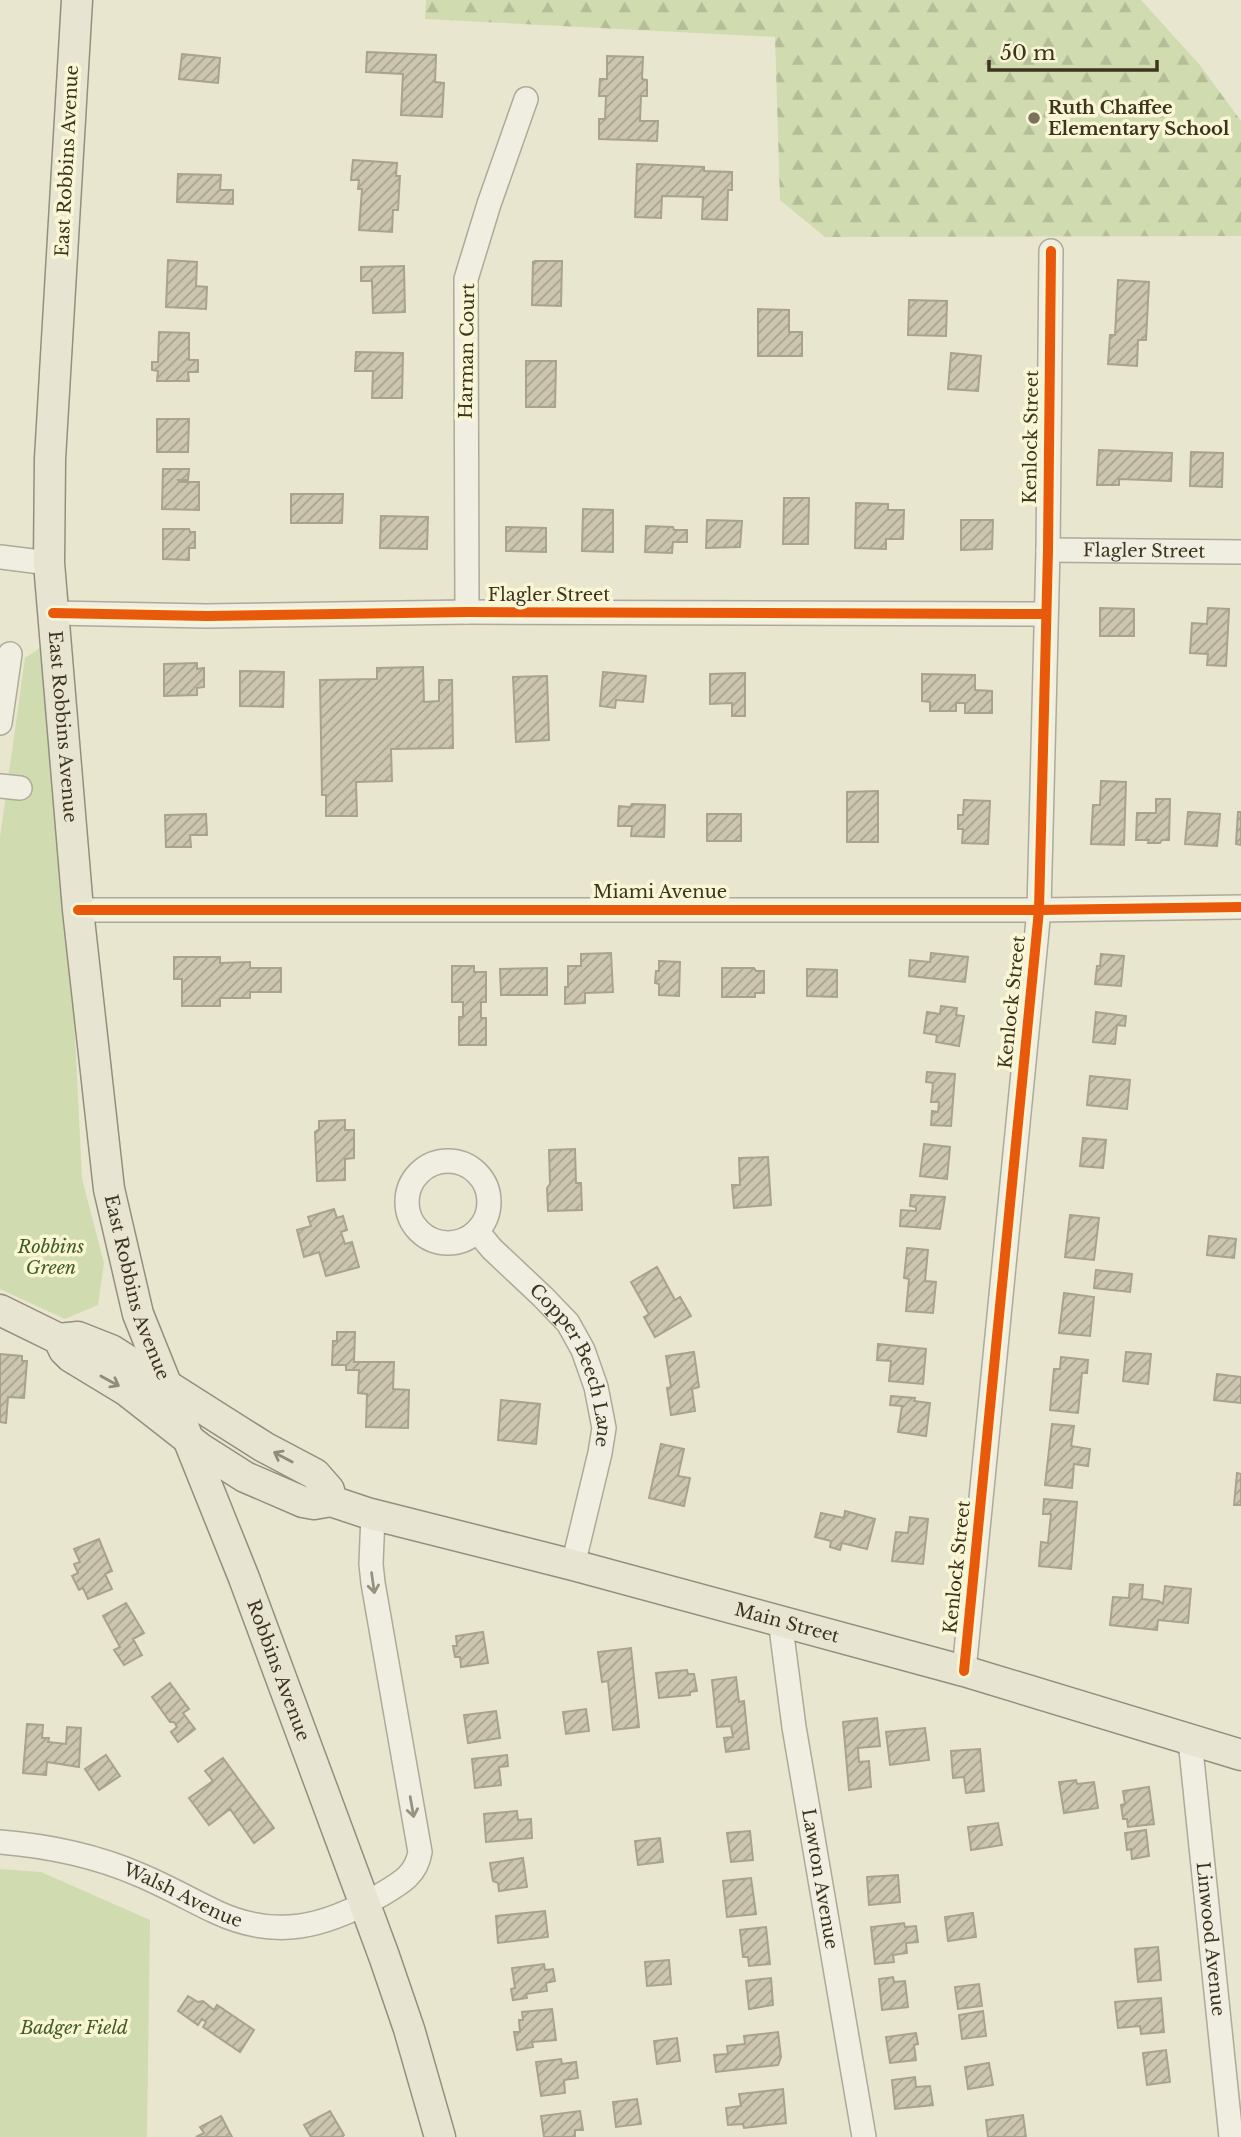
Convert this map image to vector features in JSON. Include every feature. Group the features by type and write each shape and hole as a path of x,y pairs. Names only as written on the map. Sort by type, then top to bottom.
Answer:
{"main road":[{"name":"East Robbins Avenue","path":"77,0 50,459 48,563 78,910 109,1189 138,1314 190,1440"},
{"path":"0,1310 59,1339 78,1337 111,1350 264,1447 315,1474 329,1490 331,1500"},
{"name":"Main Street","path":"59,1339 71,1357 137,1397 190,1440 237,1472 286,1495 314,1504 331,1500 373,1515 780,1620 964,1671 1241,1755"},
{"name":"Robbins Avenue","path":"190,1440 365,1904 409,2029 440,2137"}],"street":[{"name":"Harman Court","path":"467,612 466,279 526,99"},
{"name":"Kenlock Street","path":"964,1671 1039,910 1048,550 1051,251"},
{"name":"Flagler Street","path":"1048,550 1241,552"},
{"path":"0,557 48,563"},
{"name":"Flagler Street","path":"53,613 207,616 467,612 1045,614"},
{"path":"0,723 9,654"},
{"name":"Miami Avenue","path":"78,910 1039,910 1241,907"},
{"name":"Copper Beech Lane","path":"477,1231 568,1323 583,1350 596,1387 604,1428 572,1565"},
{"path":"365,1904 412,1874 420,1852 373,1583 373,1515"},
{"name":"Lawton Avenue","path":"780,1620 794,1727 864,2137"},
{"name":"Linwood Avenue","path":"1190,1740 1231,2137"},
{"name":"Walsh Avenue","path":"0,1842 60,1848 106,1861 219,1913 258,1926 298,1927 343,1914 365,1904"}],"green space":[{"name":"Ruth Chaffee Elementary School","path":"426,0 1141,0 1199,64 1241,121 1241,236 825,237 780,200 775,37 425,19"},
{"name":"Robbins Green","path":"40,648 74,1016 82,1179 104,1263 98,1305 65,1319 0,1289 0,837 25,658"},
{"name":"Badger Field","path":"0,1869 41,1872 150,1920 147,2137 0,2137"}],"building":[{"path":"367,52 436,55 435,82 444,83 442,117 401,115 403,74 366,72"},
{"path":"182,54 220,58 218,83 179,79"},
{"path":"607,56 643,57 642,79 647,80 647,96 641,96 640,121 658,121 657,141 599,139 599,119 605,119 606,96 599,96 600,79 607,79"},
{"path":"353,160 397,163 396,176 400,176 398,210 393,210 392,232 359,230 362,189 358,189 359,180 351,180"},
{"path":"637,164 704,167 704,171 732,172 732,190 728,190 727,220 702,219 703,197 662,196 661,218 635,217"},
{"path":"178,174 221,175 220,190 233,190 233,204 177,202"},
{"path":"168,260 197,262 196,286 207,287 206,309 166,307"},
{"path":"535,261 562,261 561,306 532,305"},
{"path":"404,266 405,312 373,313 372,281 361,281 361,267"},
{"path":"1118,280 1149,282 1146,340 1138,340 1137,366 1108,364 1110,335 1115,335"},
{"path":"909,300 947,301 946,336 908,335"},
{"path":"758,309 789,310 789,332 802,332 802,356 758,356"},
{"path":"159,332 189,333 189,360 198,360 198,372 188,372 189,381 157,381 158,371 152,370 152,362 158,362"},
{"path":"356,352 403,353 402,398 372,398 373,371 355,371"},
{"path":"951,353 981,356 978,391 948,389"},
{"path":"526,361 556,361 555,407 526,407"},
{"path":"157,419 189,419 188,452 157,452"},
{"path":"1099,450 1172,453 1171,481 1119,479 1119,485 1097,485"},
{"path":"1191,452 1223,453 1222,487 1190,486"},
{"path":"163,469 189,469 188,480 178,480 199,482 199,510 162,509"},
{"path":"291,494 343,494 342,523 291,523"},
{"path":"784,498 809,498 808,544 783,544"},
{"path":"856,503 888,504 888,510 904,510 903,539 886,539 886,549 855,548"},
{"path":"583,509 613,510 613,552 582,551"},
{"path":"381,516 428,517 427,549 380,548"},
{"path":"707,520 742,521 740,547 706,548"},
{"path":"961,520 993,520 992,549 961,550"},
{"path":"646,526 687,530 687,542 673,542 672,553 645,552"},
{"path":"506,527 546,528 546,552 506,551"},
{"path":"163,529 189,529 190,532 195,532 195,548 189,548 189,560 163,559"},
{"path":"1100,608 1134,609 1134,636 1100,636"},
{"path":"1208,608 1229,609 1226,666 1207,665 1208,654 1190,653 1192,623 1207,624"},
{"path":"197,663 197,669 204,668 204,687 197,688 197,695 164,696 164,664"},
{"path":"423,667 424,702 439,701 439,680 452,680 453,748 391,749 392,781 356,782 357,816 326,816 326,795 322,795 320,680 377,679 377,668"},
{"path":"240,671 284,672 283,707 240,706"},
{"path":"603,672 646,676 643,702 616,700 615,708 600,706"},
{"path":"745,673 745,716 732,716 732,703 710,704 710,674"},
{"path":"922,674 975,675 975,690 992,691 992,713 965,713 965,703 956,703 956,711 930,711 930,702 922,701"},
{"path":"547,676 549,740 516,742 513,677"},
{"path":"1101,781 1126,782 1124,845 1091,844 1093,805 1100,805"},
{"path":"878,791 878,842 847,842 847,792"},
{"path":"1156,799 1170,799 1169,840 1148,843 1149,840 1136,840 1137,813 1156,813"},
{"path":"964,800 990,801 988,844 962,843 963,829 958,829 958,815 963,815"},
{"path":"632,804 665,805 664,837 631,836 632,826 618,826 619,806 630,807"},
{"path":"1188,812 1220,814 1217,846 1185,844"},
{"path":"1238,812 1241,812 1241,845 1236,844"},
{"path":"206,814 207,835 190,835 191,847 166,847 165,815"},
{"path":"707,814 741,814 741,841 707,841"},
{"path":"611,953 613,992 585,993 585,1003 565,1004 568,966 581,966 581,954"},
{"path":"931,953 968,957 965,982 909,976 910,960 930,962"},
{"path":"1101,954 1124,956 1121,986 1095,984"},
{"path":"174,957 220,957 220,963 250,962 250,968 281,968 281,992 250,992 250,998 220,998 220,1006 182,1006 182,979 174,979"},
{"path":"659,961 680,962 679,996 659,995 659,984 655,983"},
{"path":"452,966 474,966 474,972 486,972 486,1002 481,1002 481,1018 486,1018 486,1045 459,1045 459,1017 463,1017 463,1002 452,1002"},
{"path":"547,968 547,995 501,995 500,969"},
{"path":"722,968 754,968 756,971 764,971 764,993 755,993 755,997 722,997"},
{"path":"807,969 837,970 837,997 807,996"},
{"path":"941,1006 957,1008 956,1015 964,1016 959,1046 936,1042 937,1035 924,1033 927,1012 940,1014"},
{"path":"1096,1012 1126,1016 1125,1026 1117,1025 1115,1044 1093,1042"},
{"path":"927,1072 955,1074 951,1126 931,1125 932,1111 938,1112 939,1102 931,1102 933,1083 926,1082"},
{"path":"1090,1076 1130,1080 1127,1109 1087,1105"},
{"path":"345,1120 345,1130 354,1130 354,1158 345,1159 345,1180 317,1181 315,1132 319,1129 319,1121"},
{"path":"1083,1138 1106,1140 1103,1168 1080,1166"},
{"path":"924,1144 950,1147 947,1179 920,1176"},
{"path":"575,1149 576,1183 581,1183 582,1210 548,1211 549,1150"},
{"path":"768,1157 771,1205 734,1208 732,1185 740,1185 739,1158"},
{"path":"911,1195 945,1197 940,1229 900,1226 901,1210 916,1211 916,1207 910,1206"},
{"path":"334,1209 337,1218 343,1216 347,1230 341,1232 345,1244 352,1242 359,1267 326,1276 319,1252 304,1257 297,1230 311,1226 308,1217"},
{"path":"1070,1215 1099,1218 1094,1260 1065,1257"},
{"path":"1209,1236 1236,1239 1234,1258 1207,1255"},
{"path":"907,1248 928,1250 925,1281 936,1282 933,1313 906,1311 909,1279 904,1278"},
{"path":"657,1267 675,1300 680,1297 691,1316 655,1337 644,1317 649,1314 631,1282"},
{"path":"1096,1270 1132,1274 1130,1292 1094,1288"},
{"path":"1064,1293 1094,1297 1090,1336 1059,1333"},
{"path":"337,1332 355,1332 354,1362 394,1362 393,1389 409,1390 408,1428 366,1427 367,1394 358,1393 359,1370 346,1370 346,1365 332,1365 333,1341 337,1341"},
{"path":"878,1344 926,1349 923,1384 889,1381 891,1361 877,1360"},
{"path":"694,1352 699,1387 692,1389 695,1411 671,1415 667,1388 671,1387 666,1356"},
{"path":"1126,1352 1151,1354 1148,1384 1123,1381"},
{"path":"0,1354 22,1356 22,1361 27,1361 24,1398 8,1397 6,1423 0,1422"},
{"path":"1061,1357 1088,1360 1087,1373 1082,1373 1078,1413 1050,1410 1054,1369 1060,1369"},
{"path":"1217,1374 1241,1377 1241,1403 1214,1400"},
{"path":"891,1396 915,1398 914,1401 930,1403 926,1436 898,1432 902,1406 890,1405"},
{"path":"501,1400 540,1404 536,1444 498,1440"},
{"path":"1052,1424 1074,1426 1071,1446 1090,1449 1088,1466 1074,1464 1072,1488 1045,1485"},
{"path":"661,1444 684,1449 678,1476 690,1478 684,1506 649,1498"},
{"path":"1237,1473 1241,1474 1241,1505 1234,1505"},
{"path":"1044,1499 1077,1502 1071,1569 1039,1566 1041,1542 1048,1543 1051,1514 1043,1514"},
{"path":"845,1511 875,1519 867,1549 842,1543 840,1550 830,1547 831,1541 815,1537 821,1513 844,1518"},
{"path":"910,1517 928,1519 923,1564 892,1561 896,1532 908,1533"},
{"path":"99,1539 112,1571 105,1574 112,1589 88,1599 83,1588 79,1590 72,1576 78,1573 74,1564 80,1562 74,1549"},
{"path":"1130,1584 1143,1585 1142,1599 1163,1604 1165,1586 1191,1589 1188,1623 1158,1620 1157,1630 1110,1625 1113,1597 1129,1598"},
{"path":"126,1603 144,1633 133,1639 142,1655 124,1665 114,1650 120,1647 103,1616"},
{"path":"483,1632 488,1663 461,1667 460,1657 455,1657 453,1646 457,1646 456,1636"},
{"path":"631,1648 639,1727 613,1730 608,1681 602,1682 598,1652"},
{"path":"687,1670 688,1674 694,1674 697,1691 690,1692 690,1695 659,1698 656,1673"},
{"path":"736,1677 739,1702 744,1701 749,1749 726,1752 724,1738 733,1737 731,1726 717,1727 712,1680"},
{"path":"170,1683 189,1709 183,1713 195,1729 178,1742 171,1732 177,1727 174,1722 170,1722 152,1697"},
{"path":"586,1709 589,1731 566,1734 563,1712"},
{"path":"496,1711 500,1738 468,1743 464,1715"},
{"path":"877,1718 880,1746 858,1748 859,1762 869,1761 871,1787 849,1790 843,1722"},
{"path":"27,1724 43,1725 42,1738 49,1738 48,1742 66,1744 67,1727 81,1728 79,1767 47,1762 46,1775 23,1773"},
{"path":"925,1728 929,1760 890,1765 886,1732"},
{"path":"980,1749 984,1791 966,1793 964,1777 953,1778 951,1751"},
{"path":"106,1755 120,1776 99,1790 85,1769"},
{"path":"507,1755 508,1766 499,1767 501,1785 475,1788 472,1759"},
{"path":"223,1758 274,1828 254,1843 230,1809 209,1825 189,1798 213,1781 205,1771"},
{"path":"1076,1780 1077,1784 1094,1782 1098,1808 1064,1813 1059,1782"},
{"path":"1149,1787 1154,1824 1128,1827 1127,1819 1123,1819 1121,1805 1125,1804 1123,1791"},
{"path":"517,1811 518,1820 531,1819 532,1838 486,1842 484,1814"},
{"path":"998,1823 1002,1845 971,1850 968,1827"},
{"path":"1146,1830 1149,1856 1132,1859 1131,1849 1127,1850 1125,1833"},
{"path":"750,1831 753,1860 731,1862 727,1833"},
{"path":"660,1838 663,1862 638,1865 635,1841"},
{"path":"523,1858 527,1887 499,1891 498,1883 493,1881 490,1863"},
{"path":"898,1875 900,1902 869,1905 867,1877"},
{"path":"751,1878 756,1914 727,1917 723,1881"},
{"path":"545,1911 548,1937 498,1943 496,1916"},
{"path":"973,1913 976,1937 948,1941 945,1917"},
{"path":"904,1923 905,1927 916,1926 918,1942 906,1943 907,1953 893,1955 894,1962 875,1964 871,1927"},
{"path":"766,1927 770,1964 749,1966 748,1957 743,1957 740,1930"},
{"path":"1158,1947 1161,1980 1138,1982 1135,1949"},
{"path":"669,1960 671,1984 647,1986 645,1962"},
{"path":"544,1964 545,1970 553,1969 555,1981 546,1983 547,1991 526,1994 527,1998 513,2000 511,1989 515,1988 512,1968"},
{"path":"893,1977 894,1982 905,1981 908,2007 882,2010 879,1979"},
{"path":"771,1978 773,2005 749,2009 746,1981"},
{"path":"979,1984 982,2006 958,2009 955,1987"},
{"path":"188,1996 198,2002 203,2001 214,2010 217,2005 254,2030 240,2052 203,2027 206,2022 202,2019 198,2025 178,2011"},
{"path":"1161,1998 1164,2032 1141,2034 1140,2026 1118,2028 1115,2002"},
{"path":"552,2009 556,2040 532,2042 533,2047 517,2050 514,2032 520,2032 519,2020 523,2020 522,2012"},
{"path":"983,2011 986,2036 962,2039 959,2015"},
{"path":"778,2032 781,2057 778,2065 716,2072 714,2055 728,2054 727,2046 745,2044 744,2036"},
{"path":"916,2033 916,2060 890,2063 886,2037"},
{"path":"677,2038 680,2061 657,2064 654,2041"},
{"path":"1166,2050 1170,2082 1147,2085 1143,2053"},
{"path":"561,2059 562,2064 576,2062 578,2078 564,2080 565,2093 541,2096 536,2062"},
{"path":"989,2063 993,2085 968,2089 965,2067"},
{"path":"915,2077 916,2087 930,2086 933,2105 895,2109 892,2080"},
{"path":"783,2089 786,2123 744,2128 743,2124 728,2125 726,2108 741,2106 739,2094"},
{"path":"637,2099 641,2124 616,2127 613,2102"},
{"path":"330,2111 344,2135 311,2137 304,2125"},
{"path":"580,2111 583,2130 575,2130 575,2137 544,2137 541,2116"},
{"path":"1023,2115 1026,2137 988,2137 986,2120"},
{"path":"221,2116 232,2137 196,2137 204,2133 200,2127"}],"cycle path":[{"path":"964,1671 1039,910 1048,550 1051,251"},
{"path":"53,613 207,616 467,612 1045,614"},
{"path":"78,910 1039,910 1241,907"}],"place":[{"name":"Ruth Chaffee Elementary School","path":"1034,118"}]}
